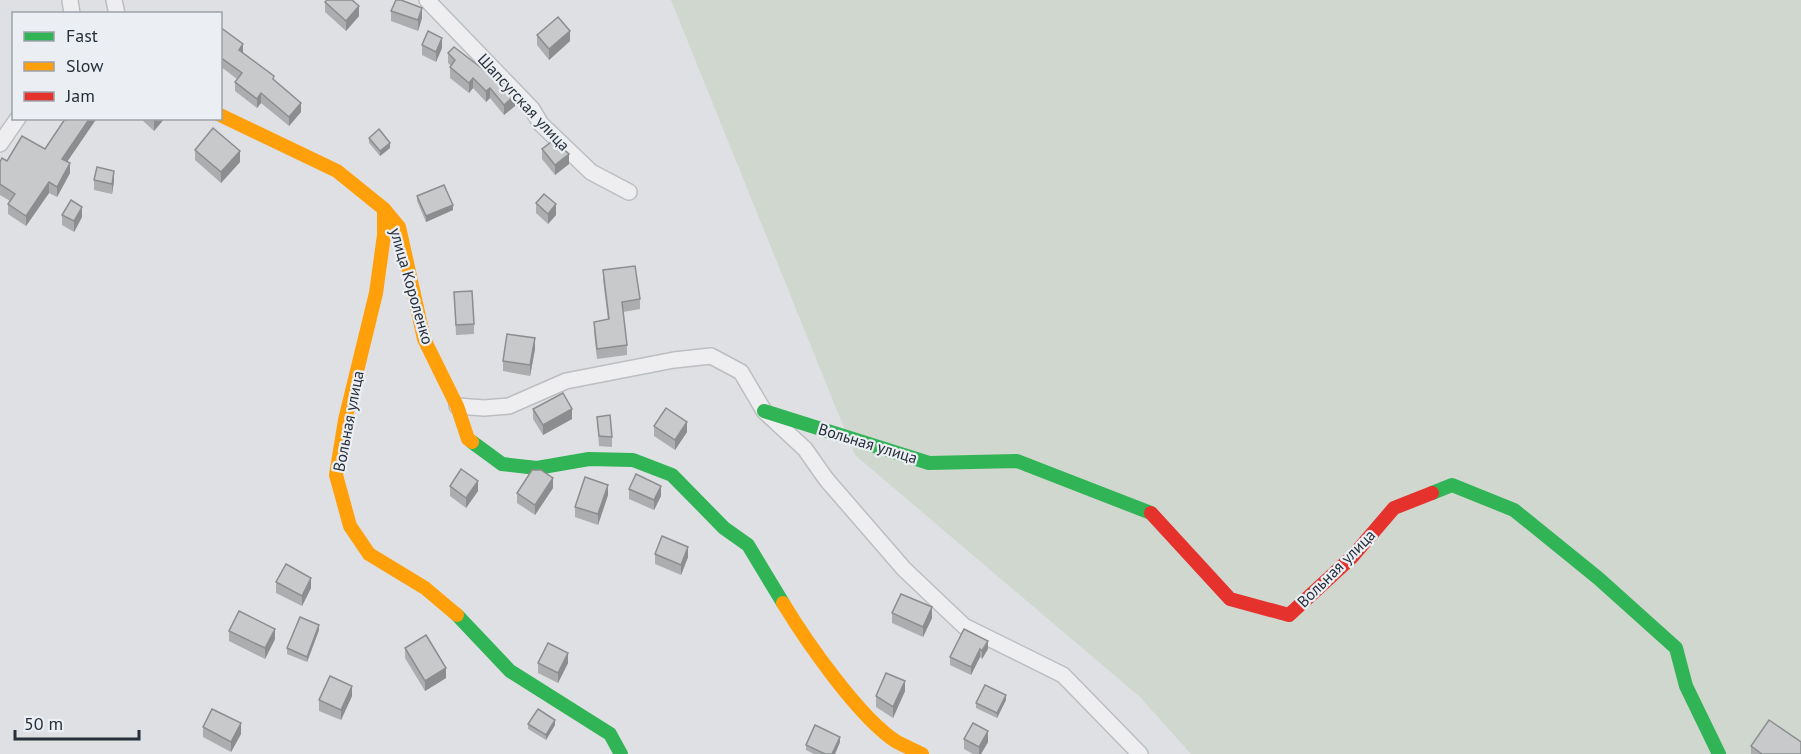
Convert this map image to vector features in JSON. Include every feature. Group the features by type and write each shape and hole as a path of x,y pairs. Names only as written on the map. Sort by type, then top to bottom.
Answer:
{"street":[{"name":"Шапсугская улица","path":"427,0 532,109 541,124 576,158 591,172 629,192"},
{"name":"улица Короленко","path":"222,116 337,171 384,209 399,227 424,339 457,406"},
{"path":"0,144 17,120"},
{"name":"Вольная улица","path":"384,209 384,235 376,292 345,420 336,475 350,526 369,554 424,588 454,612 510,671 610,734 621,754"},
{"name":"Вольная улица","path":"457,406 484,408 509,406 566,381 674,360 711,356 741,372 764,411 805,449 826,479 904,569 964,626 1063,675 1140,754"},
{"path":"457,406 468,439 502,464 537,468 589,459 633,460 672,475 724,528 748,545 797,626 864,713 897,741 922,754"},
{"name":"Вольная улица","path":"764,411 929,463 1017,461 1150,512 1230,599 1289,615 1352,557 1394,508 1452,485 1514,510 1598,578 1676,648 1686,686 1719,754"}],"shaded area":[{"path":"671,0 1801,0 1801,754 1191,754 1140,697 855,455"}],"building":[{"path":"327,0 352,0 359,6 346,21 325,2"},
{"path":"396,0 422,8 418,20 391,11"},
{"path":"558,17 570,31 549,49 537,35"},
{"path":"222,28 243,44 239,50 274,76 273,79 301,103 289,117 261,93 257,99 235,82 242,73 222,58"},
{"path":"428,31 442,38 436,52 422,45"},
{"path":"454,47 487,72 490,70 515,95 504,105 490,88 486,91 473,78 469,83 450,67 455,60 448,53"},
{"path":"64,120 89,120 62,159 70,163 57,187 49,182 26,216 8,204 15,194 0,184 0,162 2,158 7,161 22,136 45,149"},
{"path":"213,128 240,151 221,172 195,150"},
{"path":"379,129 390,143 380,151 369,138"},
{"path":"554,140 569,154 555,165 542,149"},
{"path":"97,167 114,171 112,184 94,180"},
{"path":"444,185 453,205 426,216 417,196"},
{"path":"544,194 556,204 548,214 536,203"},
{"path":"71,200 82,207 74,221 62,215"},
{"path":"635,266 640,299 622,302 627,345 597,349 594,322 609,319 603,270"},
{"path":"472,291 474,324 456,325 454,292"},
{"path":"507,334 535,338 530,365 503,361"},
{"path":"563,393 572,409 543,425 533,409"},
{"path":"666,408 687,422 675,440 654,426"},
{"path":"610,415 612,437 599,436 597,417"},
{"path":"461,469 478,481 466,498 450,486"},
{"path":"532,470 541,470 553,478 535,505 517,493"},
{"path":"636,474 661,486 654,500 629,489"},
{"path":"585,477 608,485 598,514 575,507"},
{"path":"662,536 688,547 681,565 655,554"},
{"path":"286,564 311,578 302,596 276,582"},
{"path":"901,594 932,607 923,627 892,613"},
{"path":"239,611 275,629 265,648 229,631"},
{"path":"300,617 319,625 307,657 287,648"},
{"path":"964,629 988,641 982,651 980,649 971,667 950,657"},
{"path":"426,635 446,668 425,681 405,648"},
{"path":"548,643 568,653 558,673 538,663"},
{"path":"886,673 905,681 893,707 876,696"},
{"path":"330,676 352,686 341,710 319,700"},
{"path":"985,685 1006,695 997,713 976,703"},
{"path":"212,709 241,723 231,742 203,727"},
{"path":"538,709 555,720 546,735 528,724"},
{"path":"1769,720 1801,742 1801,754 1762,754 1751,746"},
{"path":"973,723 988,731 979,747 964,739"},
{"path":"815,725 840,737 832,754 825,754 806,745"}],"traffic: fast":[{"path":"764,411 929,463 1017,461 1151,513"},
{"path":"472,442 502,464 537,468 589,459 633,460 672,475 724,528 748,545 783,603"},
{"path":"1432,493 1452,485 1514,510 1598,578 1676,648 1686,686 1719,754"},
{"path":"457,615 510,671 610,734 621,754"}],"traffic: slow":[{"path":"222,116 337,171 384,209 399,227 424,339 457,406 468,439 472,442"},
{"path":"384,209 384,235 376,293 345,420 336,475 350,526 369,554 425,588 457,615"},
{"path":"783,603 819,658 867,716 897,742 922,754"}],"traffic: jam":[{"path":"1151,513 1230,599 1289,615 1352,557 1394,508 1432,493"}]}
